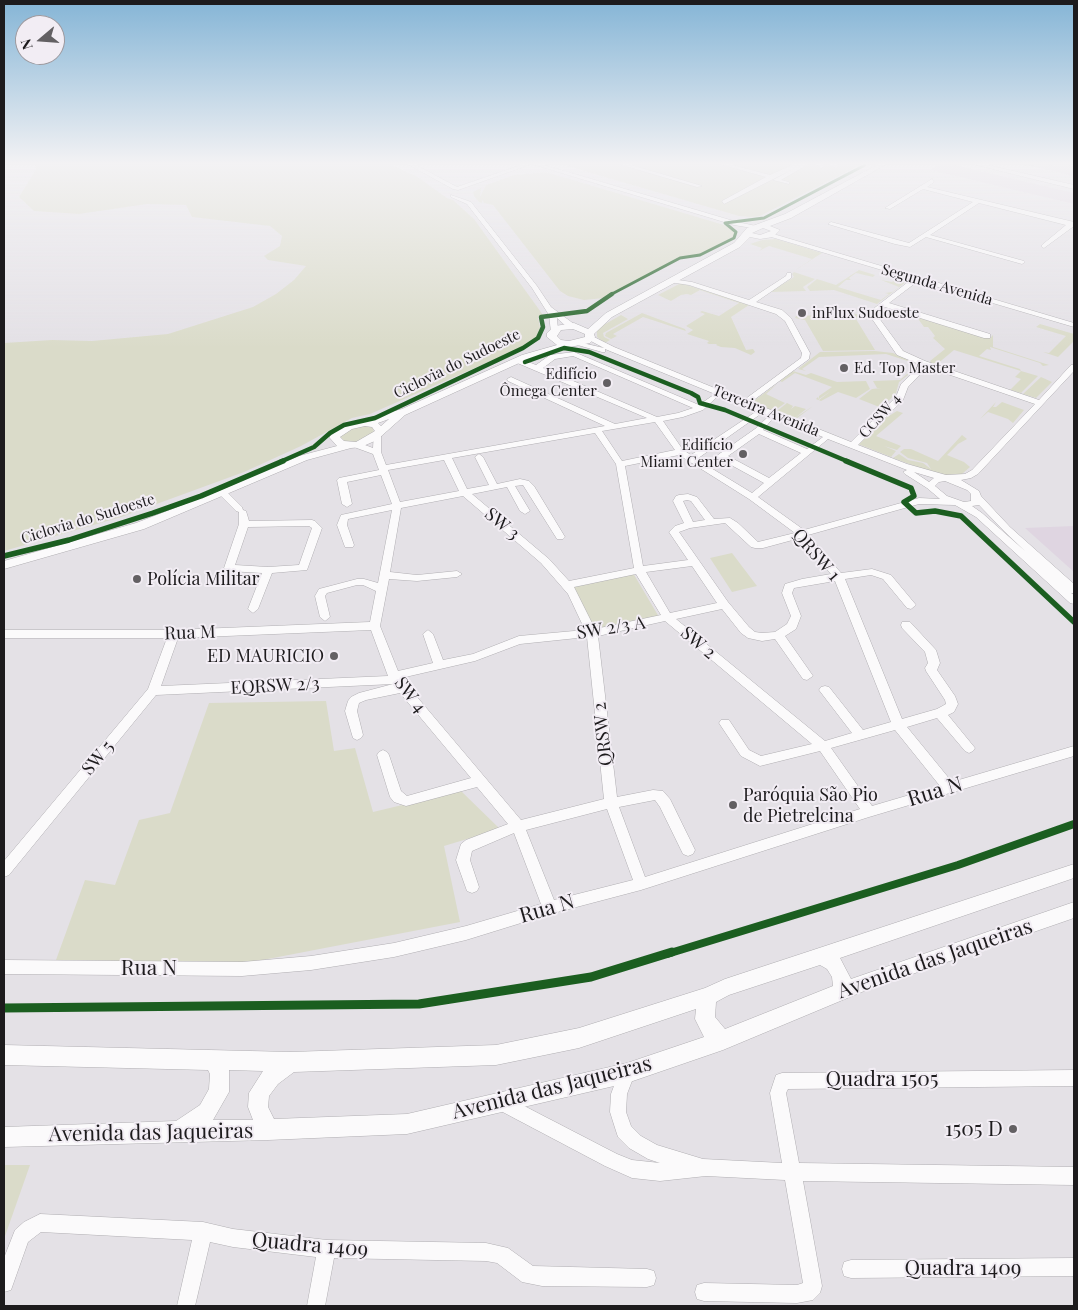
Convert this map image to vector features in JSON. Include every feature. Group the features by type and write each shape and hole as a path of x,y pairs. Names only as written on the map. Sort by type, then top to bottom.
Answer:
{"main road":[{"path":"761,226 774,232"},
{"path":"736,245 748,233 761,226"},
{"path":"774,232 776,226"},
{"path":"522,358 553,334 609,315 736,245 774,232"},
{"path":"748,233 760,237"},
{"path":"303,458 348,427 406,411 522,358 587,341 590,335 609,315"},
{"path":"572,326 590,335"},
{"path":"553,334 558,342 573,344"},
{"path":"4,565 140,526 223,493 303,458 352,445 379,432 406,411"},
{"path":"365,423 375,425 379,432"},
{"path":"334,437 341,444 352,445"},
{"name":"Avenida das Jaqueiras","path":"290,1062 496,1054 579,1038 709,996 725,988 1074,871"},
{"name":"Avenida das Jaqueiras","path":"4,1136 268,1130 407,1124 627,1073 723,1040 842,990 1074,910"},
{"path":"822,956 833,964 839,972 842,980 842,990"},
{"path":"709,996 705,1008 705,1019 711,1030 723,1040"},
{"path":"4,1055 290,1062"},
{"path":"179,1131 207,1112 220,1092 220,1074 213,1059"},
{"path":"268,1130 258,1108 259,1093 270,1077 290,1062"}],"street":[{"path":"487,226 551,309 572,326"},
{"path":"739,226 748,233"},
{"path":"839,226 906,245 913,244 938,226"},
{"path":"1044,246 1070,226"},
{"name":"Segunda Avenida","path":"774,232 916,279 1074,325"},
{"name":"Segunda Avenida","path":"774,232 1074,320"},
{"path":"924,235 1022,262"},
{"path":"750,302 789,277 789,274"},
{"path":"680,276 690,283"},
{"path":"916,279 872,313 875,320 900,353 926,364 1040,403"},
{"path":"671,281 690,283 750,302 785,316 806,356 802,362 745,403"},
{"path":"883,304 987,336"},
{"path":"551,309 554,318 553,334"},
{"name":"Terceira Avenida","path":"590,335 611,349 745,403 904,466 948,478 970,488 976,496"},
{"name":"Terceira Avenida","path":"573,344 608,352 901,469 958,504"},
{"path":"537,368 553,357 574,354 700,408"},
{"path":"522,358 537,368 658,420 680,452 620,464"},
{"name":"CCSW 4","path":"853,446 900,398 904,386 926,364"},
{"path":"919,501 936,480 975,472 1074,367"},
{"path":"511,379 615,427"},
{"path":"347,504 342,480 447,456 658,420 700,408 715,396"},
{"path":"693,458 758,413"},
{"path":"706,467 758,430 770,418"},
{"name":"SW 2","path":"597,430 620,464 638,570 668,618 823,746 869,812"},
{"path":"758,430 807,452"},
{"path":"375,626 397,506 377,452 379,432"},
{"path":"752,496 824,439"},
{"path":"352,445 377,452"},
{"name":"QRSW 1","path":"680,452 693,458 752,496 801,533 838,577 898,725 949,788"},
{"name":"SW 3","path":"447,456 464,492 545,561 567,585"},
{"path":"721,456 769,482"},
{"path":"479,457 494,486"},
{"path":"911,605 887,577 880,574 864,572 789,586 787,593 796,616 792,626 778,635 762,637 752,635 745,630 724,605 674,532 678,528 727,520 735,525 751,542 759,546 919,501 958,504 976,503 975,472"},
{"path":"509,483 525,511"},
{"path":"349,544 342,525 344,517 509,483 526,483 531,488 560,537"},
{"path":"223,493 242,515 312,523 317,528 303,568 268,570 229,568 242,515"},
{"path":"976,496 1007,530 1074,590"},
{"path":"690,526 678,498 688,497 694,499 712,522"},
{"path":"958,504 979,515 1074,601"},
{"path":"567,585 638,570 695,562"},
{"path":"253,609 268,570"},
{"path":"386,574 417,578 457,574"},
{"path":"325,617 320,596 324,591 356,582 364,582 382,589"},
{"name":"QRSW 2","path":"567,585 573,593 592,633 611,803 641,884"},
{"name":"SW 2/3 A","path":"397,681 440,665 475,657 511,642 592,633 724,605"},
{"path":"725,723 745,754 760,761 860,736 940,714 950,709 952,704 951,698 930,668 934,663 930,650 906,625"},
{"name":"Rua M","path":"4,634 174,634 375,626"},
{"name":"SW 4","path":"375,626 397,681 518,826 550,908"},
{"name":"SW 5","path":"4,871 153,692 174,634"},
{"path":"428,634 440,665"},
{"path":"778,635 807,676"},
{"path":"357,735 351,711 352,704 355,700 397,681"},
{"name":"EQRSW 2/3","path":"153,692 397,681"},
{"path":"825,690 860,736"},
{"path":"940,714 969,748"},
{"name":"Rua N","path":"4,967 242,969 311,963 394,950 466,933 641,884 869,812 1074,751"},
{"path":"384,755 395,792 399,798 406,801 479,781"},
{"path":"472,887 463,860 466,848 471,844 518,826 611,803 658,795 665,803 688,850"},
{"path":"627,1073 619,1094 618,1112 624,1131 635,1142 654,1153 706,1167"},
{"name":"Quadra 1505","path":"704,1292 798,1294 806,1293 813,1286 778,1093 782,1081 1074,1078"},
{"path":"502,1102 611,1160 632,1169 660,1172 706,1167 792,1172 1074,1176"},
{"name":"Quadra 1409","path":"4,1283 22,1236 30,1228 40,1223 203,1231 233,1238 327,1249 486,1252 500,1255 529,1275 542,1277 647,1278"},
{"path":"186,1306 203,1231"},
{"path":"316,1306 327,1249"},
{"name":"Quadra 1409","path":"851,1269 1074,1268"}],"shaded area":[{"path":"1074,526 1074,572 1025,528"}],"green space":[{"path":"270,226 479,226 543,315 538,317 540,328 536,337 527,345 370,414 352,418 301,446 244,472 121,517 4,551 4,343 52,340 92,341 168,334 253,307 276,294 294,280 306,266 268,260 264,256 280,246 282,236"},
{"path":"509,226 726,226 735,230 736,235 700,255 680,258 604,298 584,300 568,296 560,291"},
{"path":"776,239 822,253 791,273 812,259 769,246 759,251 762,248 750,244 762,240"},
{"path":"859,270 875,275 873,277 856,273 849,278 851,280 846,280 838,287 881,300 889,294 885,293 892,292 899,287 881,280 892,282 899,277 890,274 897,274 912,279 907,278 910,279 877,304 834,290 810,291 807,287 817,279 836,285"},
{"path":"794,272 815,279 803,287 806,291 770,292 794,277 792,274"},
{"path":"681,283 749,305 731,317 746,350 753,349 755,352 751,355 735,348 709,344 707,343 709,341 687,334 693,330 686,326 705,314 700,312 719,316 739,303 700,290 691,295 681,295 671,301 658,295"},
{"path":"642,313 686,331 643,317 613,334 617,336 611,339 605,336 606,333"},
{"path":"859,314 864,317 853,319 856,319 875,350 823,351 805,320 795,318 796,316 822,315 816,320 824,317 833,320 823,315"},
{"path":"621,315 628,319 603,333 604,337 610,340 605,343 597,337 597,331 600,327"},
{"path":"916,316 990,338 993,335 993,347 1049,365 1043,366 1040,363 990,347 991,350 987,349 979,356 1020,369 1021,371 954,350 936,365 932,364 930,361 945,349 933,338 935,336 928,327 924,327"},
{"path":"1040,324 1074,334 1074,341 1058,357 1043,352 1049,353 1066,336 1036,327"},
{"path":"875,351 893,353 914,363 886,354 819,357 802,369 806,371 798,369 820,352"},
{"path":"913,369 899,382 896,393 882,408 859,399 872,389 881,388 877,388 873,381 900,380"},
{"path":"793,371 806,375 811,373 837,382 866,381 870,389 856,398 838,392 821,401 816,399 818,397 819,400 831,391 819,399 819,396 832,387 795,373 782,382 780,381"},
{"path":"1021,371 1038,376 1021,393 1010,390 1021,379 1015,377"},
{"path":"1041,377 1052,382 1036,398 1023,394"},
{"path":"777,384 766,394 785,403 781,406 774,411 752,402"},
{"path":"996,402 993,407 1002,402 1024,410 1013,423 1008,419 988,412 980,419"},
{"path":"787,403 793,406 791,409 795,406 806,409 795,418 813,406 796,419 777,411"},
{"path":"897,411 903,413 876,436 901,446 897,450 884,446 896,451 891,457 858,444 884,419"},
{"path":"365,425 373,428 374,433 357,442 345,443 339,437 352,428"},
{"path":"962,435 967,439 958,444 947,455 964,462 970,467 962,474 952,476 936,474 893,458 899,454 908,460 923,463 931,469 927,463 908,458 900,452 904,449 911,449 938,461"},
{"path":"732,553 757,586 732,592 710,558"},
{"path":"633,573 659,617 594,631 571,586"},
{"path":"326,701 334,751 355,748 373,812 461,791 500,829 444,846 460,922 247,963 56,960 85,880 115,885 139,820 170,813 209,703"},
{"path":"4,1165 30,1165 4,1239"}],"cycle path":[{"name":"Ciclovia do Sudoeste","path":"4,556 69,540 153,513 201,496 314,447 330,433 344,425 375,418 523,348 538,338 543,327 541,317 587,311 607,299 608,296 680,258 700,255 734,238 736,232 729,226"},
{"path":"525,362 564,348 589,352 691,393 698,397 700,403 725,410 911,488 914,496 904,502 916,513 935,511 961,516 1074,622"},
{"path":"4,1008 419,1004 591,977 958,865 1074,824"}],"place":[{"name":"inFlux Sudoeste","path":"802,313"},
{"name":"Ed. Top Master","path":"844,368"},
{"name":"Edifício Ômega Center","path":"607,383"},
{"name":"Edifício Miami Center","path":"743,454"},
{"name":"Polícia Militar","path":"137,579"},
{"name":"ED MAURICIO","path":"334,656"},
{"name":"Paróquia São Pio de Pietrelcina","path":"733,805"},
{"name":"1505 D","path":"1013,1129"}]}
